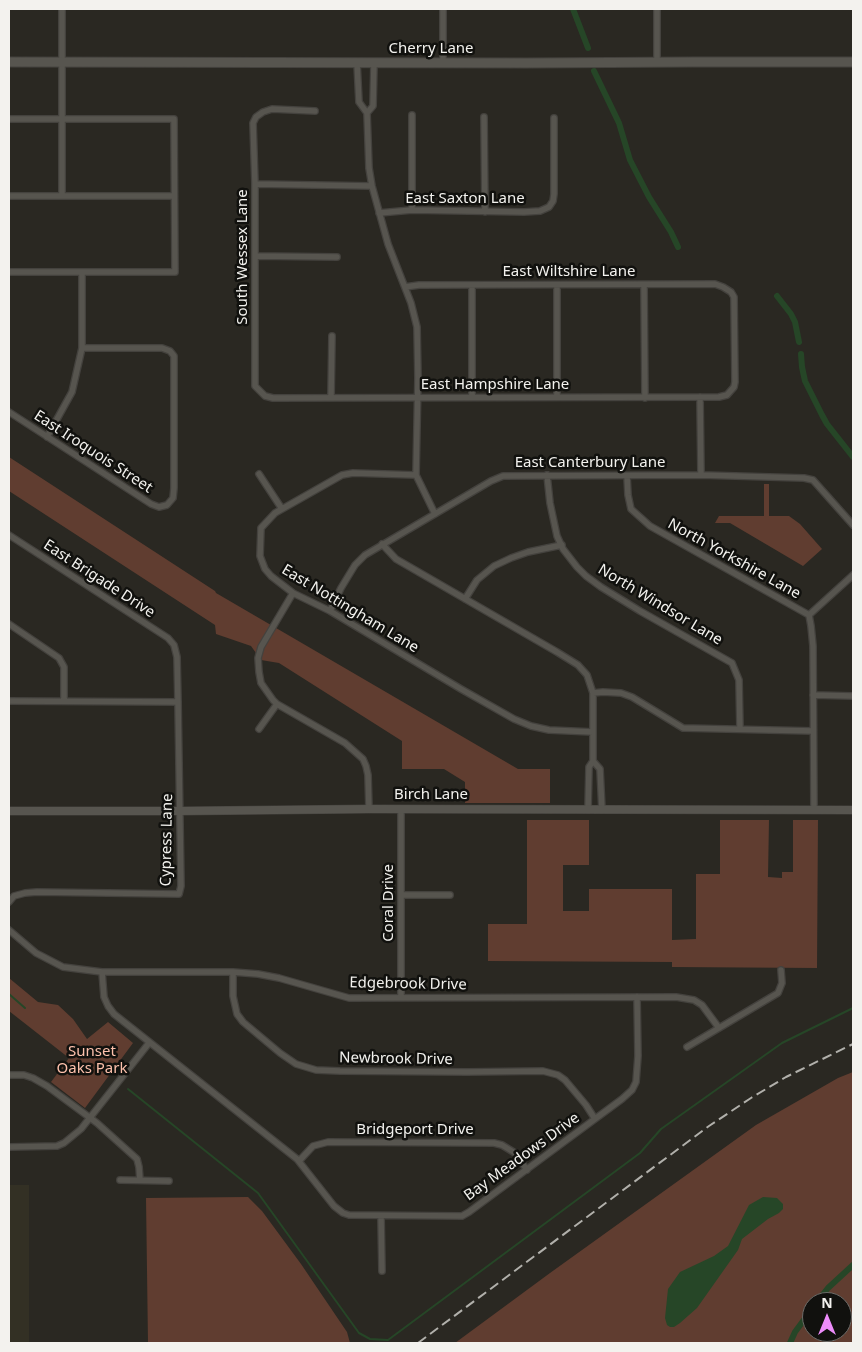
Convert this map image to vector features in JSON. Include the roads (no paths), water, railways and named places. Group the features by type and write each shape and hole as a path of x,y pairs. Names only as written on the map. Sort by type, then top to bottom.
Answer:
{"main road":[{"name":"Cherry Lane","path":"9,62 853,62"}],"street":[{"path":"62,9 62,196"},
{"path":"443,9 444,63"},
{"path":"657,9 657,62"},
{"path":"357,63 359,102 367,113 369,168 372,186 388,244 411,303 416,326 418,345 416,475 435,514"},
{"path":"367,113 373,106 374,63"},
{"name":"South Wessex Lane","path":"263,395 255,386 255,184 253,123 256,116 272,109 314,111"},
{"path":"412,115 412,210"},
{"path":"484,117 485,212"},
{"name":"East Saxton Lane","path":"380,213 412,210 524,212 540,211 549,207 553,201 554,194 554,118"},
{"path":"9,119 174,119 175,272 9,272"},
{"path":"255,184 372,186"},
{"path":"9,196 174,196"},
{"path":"255,256 337,257"},
{"path":"47,437 72,392 82,348 82,272"},
{"name":"East Wiltshire Lane","path":"405,287 419,285 716,284 731,292 734,297 735,382 734,387 727,394"},
{"path":"472,285 472,397"},
{"path":"557,285 557,397"},
{"path":"644,285 645,398"},
{"path":"331,398 332,336"},
{"name":"East Iroquois Street","path":"9,412 151,504 160,507 167,505 173,498 174,488 174,356 170,351 162,348 82,348"},
{"name":"East Hampshire Lane","path":"263,395 273,398 645,398 719,397 727,394"},
{"path":"700,397 700,475"},
{"path":"259,474 282,509"},
{"name":"East Nottingham Lane","path":"416,475 342,475 275,513 261,528 259,546 260,556 265,569 293,593 330,611 461,690 514,719 531,726 549,730 593,732"},
{"name":"North Windsor Lane","path":"548,475 550,503 557,536 577,567 601,586 732,663 739,680 740,729"},
{"name":"East Canterbury Lane","path":"330,611 340,588 355,565 365,555 491,481 503,476 700,475 804,478 813,480 853,525"},
{"name":"North Yorkshire Lane","path":"627,476 631,509 650,526 808,615 814,646 814,810"},
{"name":"East Brigade Drive","path":"9,535 168,638 174,645"},
{"path":"382,544 396,559 578,665 586,676 593,693 593,761 589,767 588,810"},
{"path":"465,599 477,580 494,566 528,552 562,545"},
{"path":"808,615 853,575"},
{"path":"293,593 261,647 258,658 262,683 273,700 278,704 345,743 363,759 368,775 369,809"},
{"path":"9,624 59,658 64,667 64,701"},
{"name":"Cypress Lane","path":"9,902 14,896 36,892 179,894 178,702 177,657 174,645"},
{"path":"593,693 621,693 632,697 683,728 813,731"},
{"path":"813,695 853,696"},
{"path":"9,700 178,702"},
{"path":"259,729 278,704"},
{"path":"593,761 600,768 602,810"},
{"name":"Birch Lane","path":"9,811 369,809 853,810"},
{"name":"Coral Drive","path":"401,809 401,997"},
{"path":"401,896 450,895"},
{"name":"Edgebrook Drive","path":"9,930 36,952 63,967 102,972 233,972 258,974 349,998 676,997 694,1000 705,1008 719,1028"},
{"path":"687,1047 778,994 782,983 781,970"},
{"name":"Bay Meadows Drive","path":"102,972 104,996 114,1014 299,1161 334,1206 342,1213 349,1215 462,1216 622,1099 632,1090 636,1082 638,1056 637,997"},
{"name":"Newbrook Drive","path":"233,972 233,996 236,1014 243,1022 296,1064 316,1070 340,1071 543,1071 558,1075 565,1080 586,1105 594,1119"},
{"path":"9,1146 57,1146 64,1143 81,1129 149,1043"},
{"path":"9,1075 24,1075 33,1078 90,1118 137,1159 140,1180"},
{"name":"Bridgeport Drive","path":"299,1161 313,1146 328,1142 494,1143 502,1145 515,1153 527,1170"},
{"path":"120,1180 169,1181"},
{"path":"380,1216 382,1271"}],"waterway":[{"path":"573,9 588,48"},
{"path":"594,71 619,123 630,160 678,247"},
{"path":"777,296 795,322 799,342"},
{"path":"801,354 805,381 822,415 853,457"},
{"path":"9,994 25,1008"},
{"path":"128,1089 258,1193 359,1333 370,1339 388,1340 640,1153 661,1129 782,1043 853,1008"},
{"path":"825,1292 853,1265"},
{"path":"790,1343 802,1323"}],"railway":[{"path":"418,1343 709,1126 786,1077 853,1044"}],"park label":[{"name":"Sunset Oaks Park","path":"92,1060"}]}
